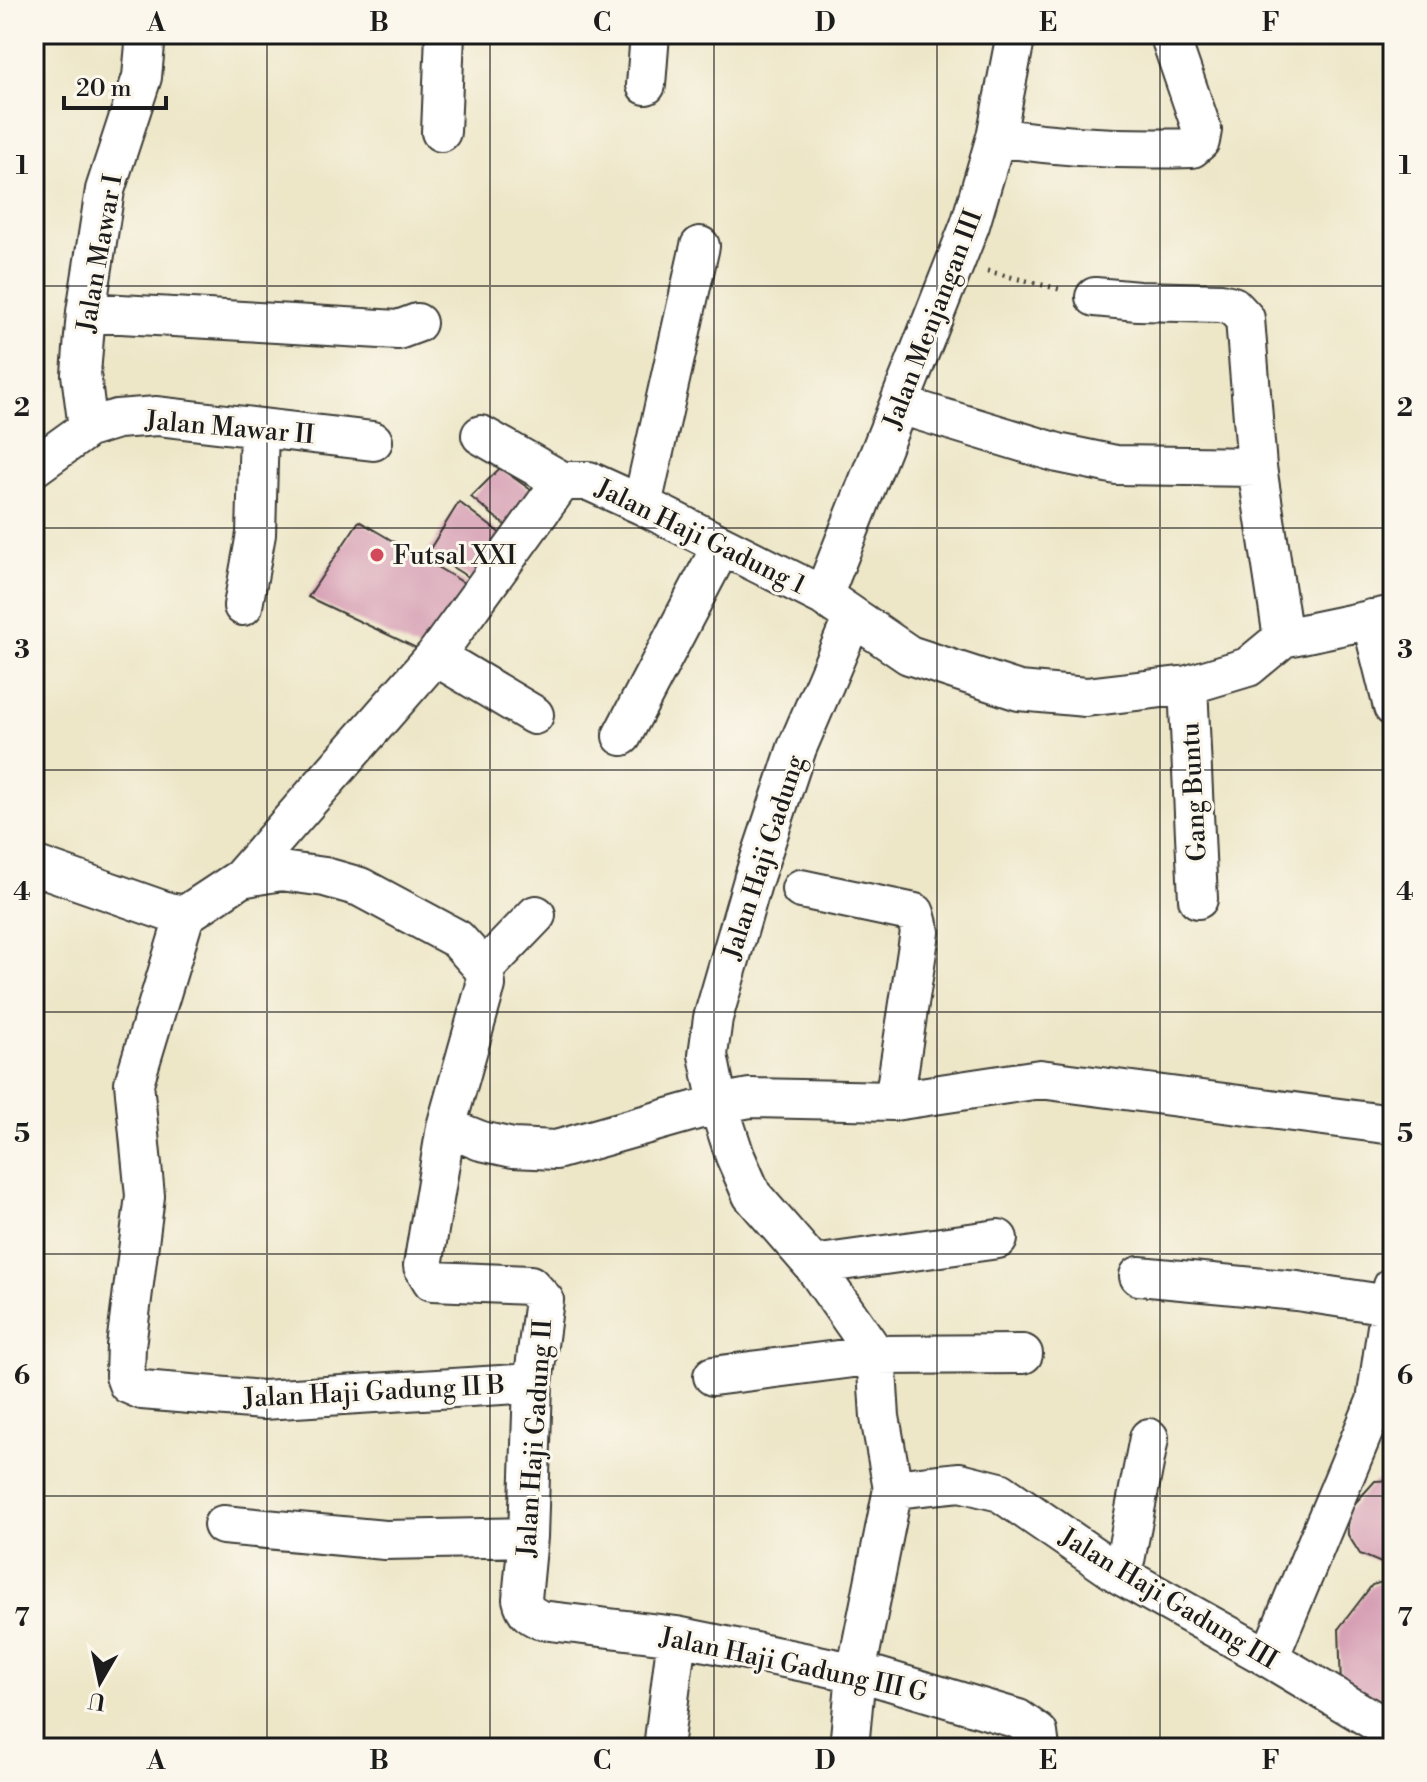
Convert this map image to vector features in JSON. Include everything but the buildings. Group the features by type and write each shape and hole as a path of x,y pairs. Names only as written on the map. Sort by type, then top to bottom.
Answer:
{"street":[{"name":"Jalan Mawar I","path":"88,428 81,374 86,312 105,190 142,77 146,34"},
{"path":"441,132 445,34"},
{"path":"646,85 650,34"},
{"name":"Jalan Menjangan III","path":"838,606 900,405 983,183 996,137 1016,34"},
{"path":"996,137 1031,143 1192,148 1200,141 1202,130 1169,34"},
{"path":"642,505 700,246"},
{"path":"1095,297 1221,303 1233,306 1245,319 1257,467 1283,638"},
{"path":"86,312 398,330 417,323"},
{"path":"900,405 1058,453 1116,465 1257,467"},
{"name":"Jalan Mawar II","path":"88,428 117,419 157,416 373,441"},
{"path":"34,467 88,428"},
{"path":"243,606 256,534 259,429"},
{"path":"481,435 562,481"},
{"name":"Jalan Haji Gadung 1","path":"185,915 241,878 435,656 562,481 589,481 642,505 838,606 909,655 1019,691 1086,697 1188,685 1248,667 1283,638 1382,617"},
{"path":"622,736 721,547"},
{"name":"Jalan Haji Gadung","path":"718,1104 708,1055 713,1018 838,606"},
{"path":"1382,617 1393,707"},
{"path":"435,656 534,715"},
{"name":"Gang Buntu","path":"1188,685 1198,899"},
{"path":"34,865 168,912 185,915"},
{"path":"241,878 281,871 325,877 360,887 457,939 484,969 536,915"},
{"path":"801,889 915,913 920,932 894,1101"},
{"name":"Jalan Haji Gadung II B","path":"185,915 134,1083 145,1196 126,1346 125,1376 131,1387 263,1400 533,1383"},
{"name":"Jalan Haji Gadung II","path":"484,969 486,985 446,1127 423,1266 432,1281 530,1285 544,1300 533,1383 528,1537 522,1599 529,1614"},
{"path":"446,1127 481,1141 513,1148 556,1150 718,1104 750,1098 894,1101 1040,1079 1393,1125"},
{"path":"718,1104 752,1195 813,1265 876,1355 880,1417 893,1489 856,1673 849,1748"},
{"path":"813,1265 998,1239"},
{"path":"1139,1276 1297,1291 1391,1296 1384,1407 1269,1658"},
{"path":"713,1376 876,1355 1023,1354"},
{"path":"1122,1576 1149,1438"},
{"name":"Jalan Haji Gadung III","path":"893,1489 960,1482 1000,1492 1122,1576 1269,1658 1387,1736"},
{"path":"223,1525 385,1540 528,1537"},
{"name":"Jalan Haji Gadung III G","path":"529,1614 541,1620 677,1636 877,1677 1018,1719 1038,1733 1040,1748"},
{"path":"663,1748 677,1636"}],"path":[{"path":"956,262 1095,297"}],"place":[{"name":"Futsal XXI","path":"377,555"}]}
